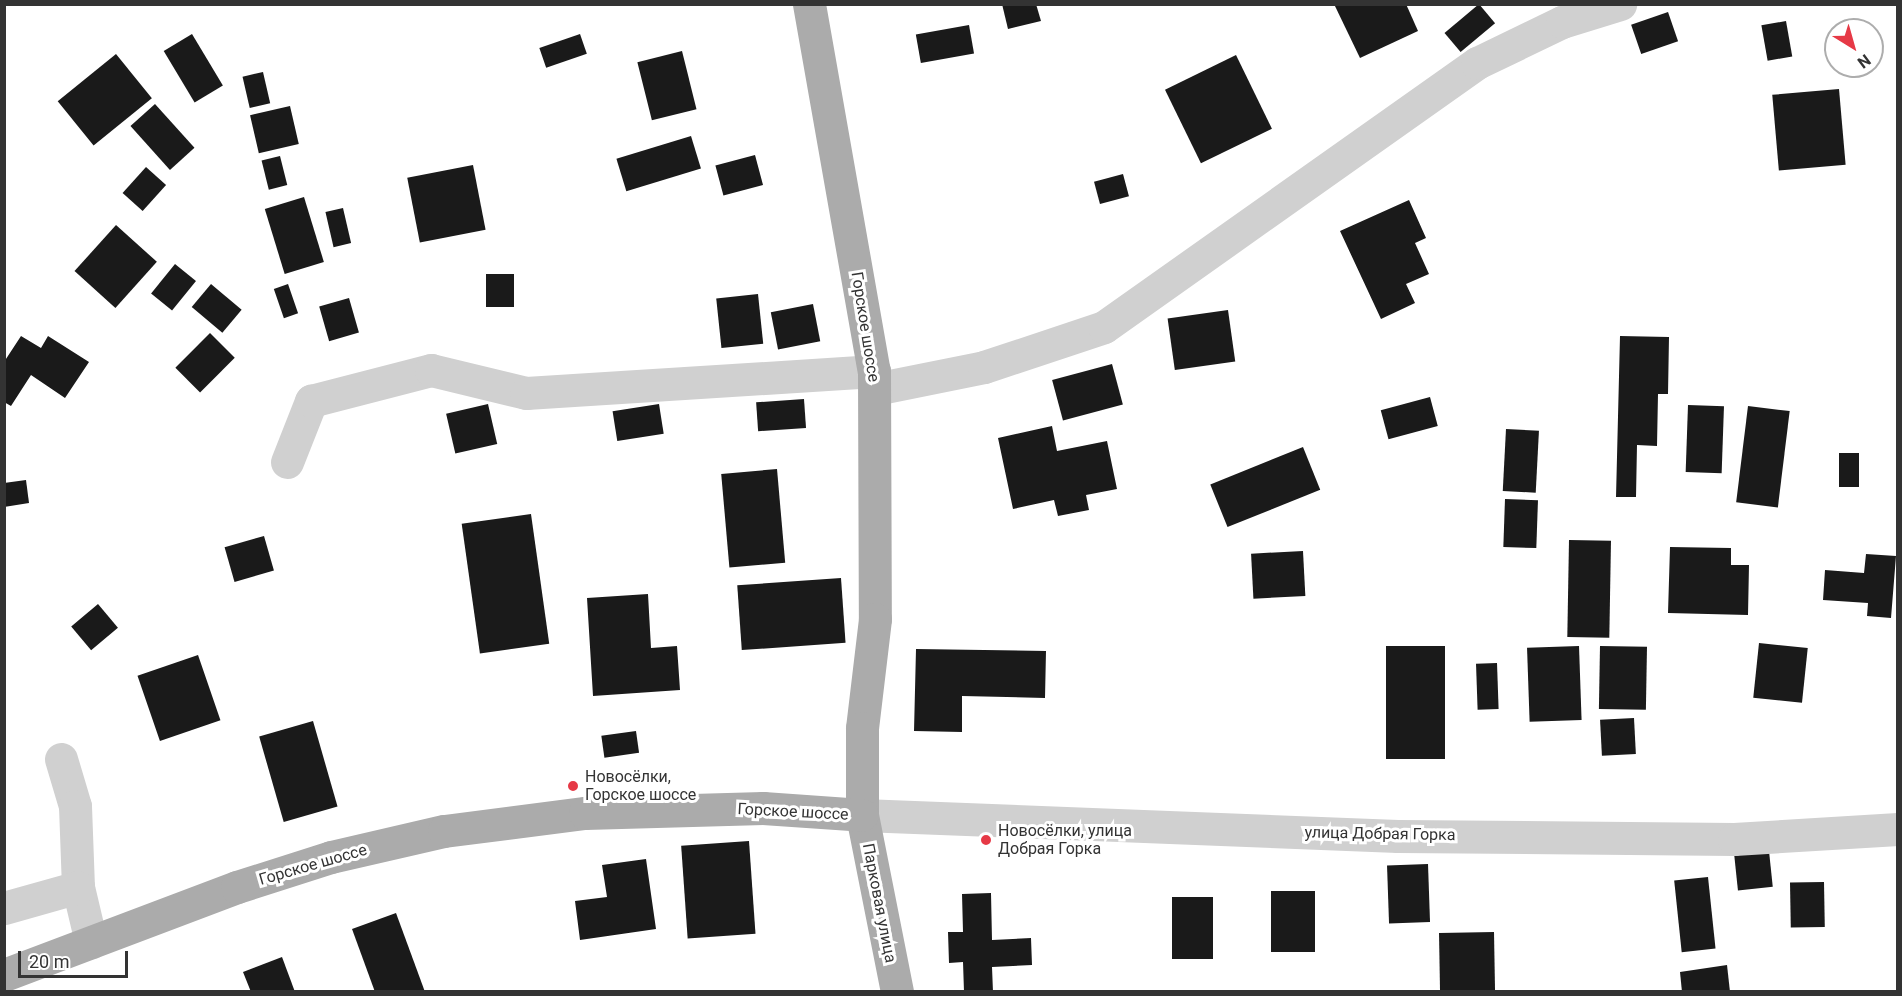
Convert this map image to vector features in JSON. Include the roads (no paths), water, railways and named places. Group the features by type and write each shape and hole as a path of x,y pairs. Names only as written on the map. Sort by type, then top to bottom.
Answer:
{"main road":[{"name":"Горское шоссе","path":"4,975 300,867 444,831 585,813 763,808 862,815 862,728 875,618 875,380 809,4"},
{"name":"Парковая улица","path":"862,815 897,992"}],"street":[{"path":"287,462 311,401 431,370 526,393 875,380 984,367 1104,327 1477,63 1562,22 1620,4"},
{"path":"61,759 75,806 78,887 91,942"},
{"name":"улица Добрая Горка","path":"862,815 1398,836 1734,839 1898,829"},
{"path":"4,908 78,887"}],"place":[{"name":"Новосёлки, Горское шоссе","path":"573,786"},
{"name":"Новосёлки, улица Добрая Горка","path":"986,840"}]}
